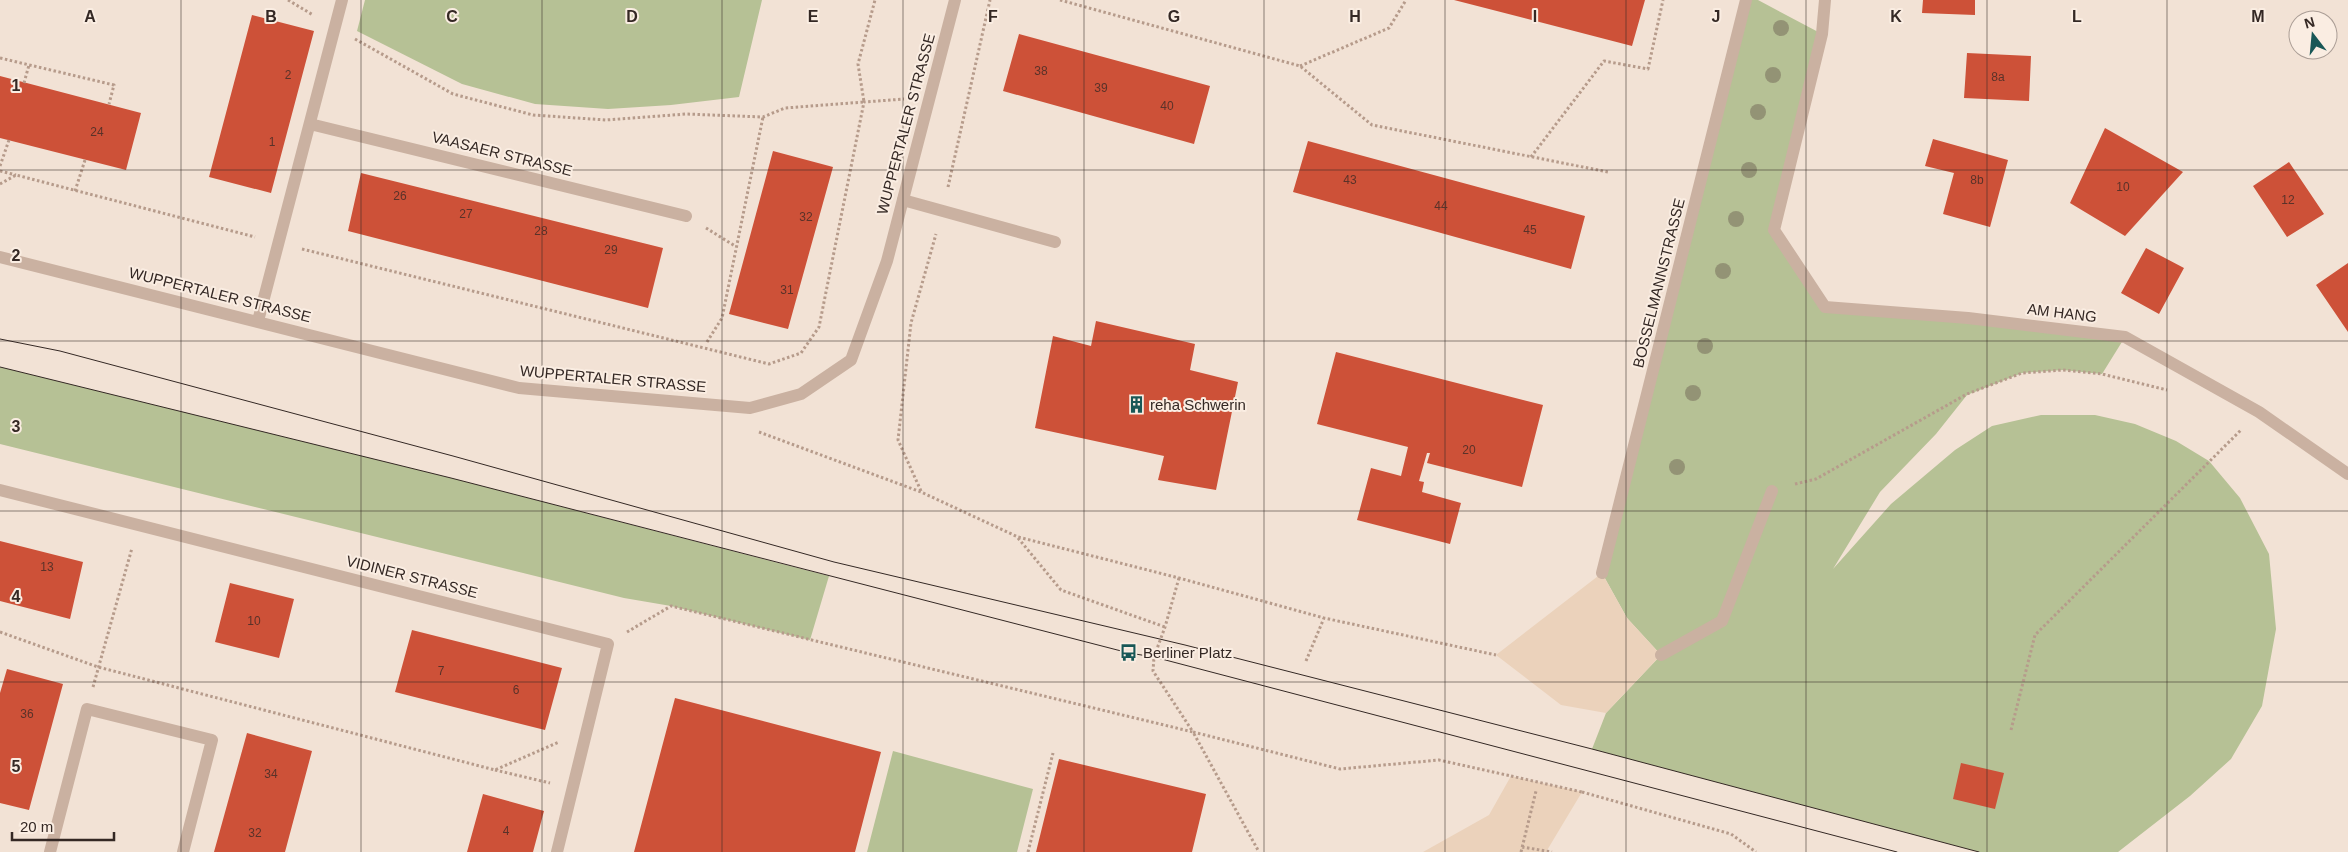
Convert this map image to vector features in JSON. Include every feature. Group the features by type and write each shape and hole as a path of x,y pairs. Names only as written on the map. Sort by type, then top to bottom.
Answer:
{"street":[{"path":"258,321 342,0"},
{"name":"WUPPERTALER STRASSE","path":"0,258 258,321 519,388 750,408 800,394 851,360 887,261 955,0"},
{"name":"BOSSELMANNSTRASSE","path":"1602,573 1746,0"},
{"name":"AM HANG","path":"1825,0 1822,34 1774,230 1825,307 1968,318 2126,337 2259,412 2348,474"},
{"name":"VAASAER STRASSE","path":"310,124 686,216"},
{"path":"903,200 1054,242"},
{"name":"VIDINER STRASSE","path":"0,490 608,644"},
{"path":"1661,655 1722,621 1772,490"},
{"path":"557,852 608,644"},
{"path":"50,852 87,709 212,740 183,852"}],"path":[{"path":"288,0 454,94 532,115 606,120 686,114 763,117 785,108 930,97"},
{"path":"0,171 278,243 769,364 801,353 818,327 864,102 858,64 875,0"},
{"path":"921,492 898,440 911,323 942,212 990,0"},
{"path":"1060,0 1300,66 1372,125 1608,172"},
{"path":"1300,66 1389,28 1406,0"},
{"path":"1531,157 1604,61 1648,70 1663,0"},
{"path":"0,58 114,85 109,104"},
{"path":"24,83 29,65"},
{"path":"707,342 722,318 735,246 763,117"},
{"path":"0,166 9,140"},
{"path":"74,191 85,160"},
{"path":"0,184 16,175"},
{"path":"686,216 735,246"},
{"path":"1772,490 1816,478 1967,394 2022,373 2072,371 2102,374 2168,390"},
{"path":"2011,730 2035,635 2259,412"},
{"path":"753,429 921,492 1018,538 1179,578 1324,618 1496,655"},
{"path":"87,709 138,524"},
{"path":"1018,538 1062,590 1165,627"},
{"path":"1179,578 1154,657 1152,671 1192,732 1259,852"},
{"path":"608,644 670,606 1340,769 1439,760 1582,792 1731,834 1756,852"},
{"path":"1306,661 1324,618"},
{"path":"0,632 98,667 573,789"},
{"path":"495,770 588,729"},
{"path":"1028,852 1053,753"},
{"path":"1521,852 1536,791"},
{"path":"1522,847 1552,852"}],"green space":[{"path":"365,0 762,0 739,97 671,105 608,109 535,104 462,84 357,31"},
{"path":"1746,0 1758,0 1822,34 1774,230 1825,307 2125,337 2102,374 2063,370 2022,373 1967,395 1936,434 1880,492 1833,569 1891,504 1955,450 1992,426 2041,415 2095,415 2135,424 2176,441 2209,461 2240,498 2269,554 2276,629 2262,706 2231,759 2190,796 2118,852 1979,852 1592,749 1606,713 1661,655 1627,618 1602,573"},
{"path":"0,367 451,478 829,576 810,640 671,606 624,598 0,444"},
{"path":"893,751 1033,789 1017,852 867,852"}],"shaded area":[{"path":"1602,573 1627,618 1661,655 1606,713 1561,705 1496,655"},
{"path":"1511,776 1582,792 1546,852 1423,852 1489,815"}],"building":[{"path":"1454,0 1645,0 1632,46"},
{"path":"1923,0 1975,0 1975,15 1922,13"},
{"path":"252,15 314,31 271,193 209,177"},
{"path":"1019,34 1210,86 1194,144 1003,91"},
{"path":"1967,53 2031,56 2029,101 1964,98"},
{"path":"0,76 141,113 126,170 0,138"},
{"path":"2105,128 2183,172 2125,236 2070,203"},
{"path":"1933,139 2008,160 1990,227 1943,214 1954,173 1925,166"},
{"path":"1308,141 1585,216 1571,269 1293,192"},
{"path":"773,151 833,167 788,329 729,314"},
{"path":"2289,162 2324,214 2287,237 2253,186"},
{"path":"361,173 663,248 648,308 348,231"},
{"path":"2146,248 2184,268 2159,314 2121,293"},
{"path":"2348,263 2348,332 2316,285"},
{"name":"reha Schwerin","path":"1096,321 1195,344 1190,370 1238,382 1216,490 1158,480 1164,456 1035,428 1053,336 1091,346"},
{"path":"1336,352 1543,405 1522,487 1427,463 1430,453 1427,453 1419,481 1424,482 1422,492 1461,503 1450,544 1357,520 1371,468 1401,476 1408,447 1317,424"},
{"path":"0,541 83,562 70,619 0,601"},
{"path":"230,583 294,599 279,658 215,642"},
{"path":"412,630 562,668 545,730 395,692"},
{"path":"7,669 63,684 29,810 0,803 0,693"},
{"path":"675,698 881,752 855,852 634,852"},
{"path":"247,733 312,751 285,852 214,852"},
{"path":"1059,759 1206,794 1192,852 1036,852"},
{"path":"1961,763 2004,773 1995,809 1953,799"},
{"path":"483,794 544,811 533,852 467,852"}],"tram line":[{"path":"0,339 60,351 453,456 834,562 1185,645 1592,749 1979,852"},
{"path":"0,367 451,478 1129,653 1154,657 1897,852"}],"place":[{"name":"reha Schwerin","path":"1136,405"},
{"name":"Berliner Platz","path":"1129,653"}]}
